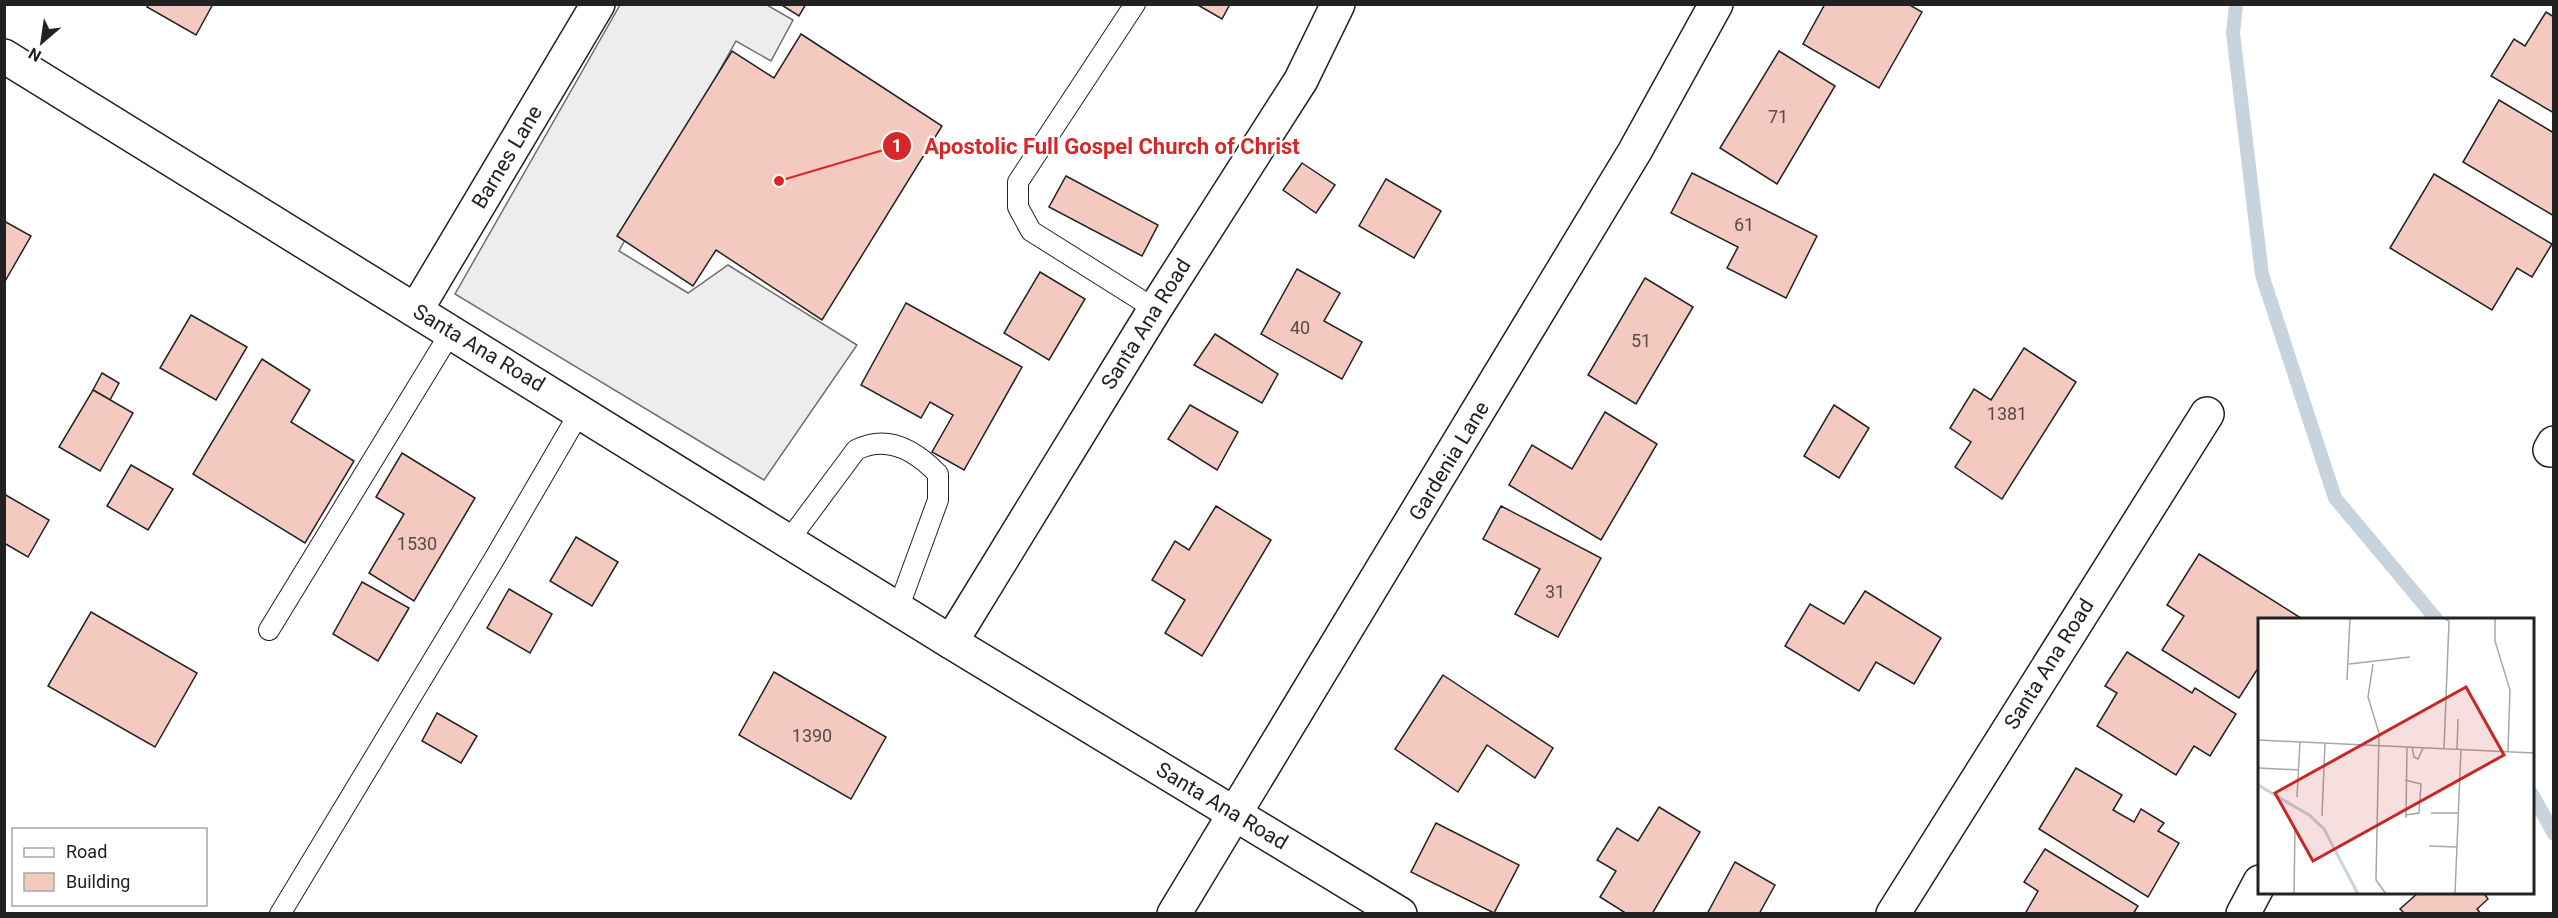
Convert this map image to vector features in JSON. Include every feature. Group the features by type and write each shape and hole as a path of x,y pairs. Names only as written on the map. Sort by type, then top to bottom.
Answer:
{"street":[{"name":"Barnes Lane","path":"416,310 598,4"},
{"name":"Santa Ana Road","path":"951,642 1155,309 1301,80 1338,4"},
{"name":"Gardenia Lane","path":"1174,914 1635,151 1716,4"},
{"name":"Santa Ana Road","path":"4,56 581,410 951,642 1400,914"},
{"name":"Santa Ana Road","path":"1893,914 2207,414"},
{"path":"2243,914 2258,884"}],"lane":[{"path":"1135,4 1018,182 1018,207 1031,231 1155,309"},
{"path":"270,630 451,332"},
{"path":"280,914 485,576 581,410"},
{"path":"789,540 856,450 868,444 882,442 905,448 915,454 938,474 938,500 898,609"}],"shaded area":[{"path":"620,5 767,5 793,20 771,61 736,41 619,251 688,293 728,265 857,345 764,480 455,294"}],"building":[{"path":"149,4 213,4 196,35 147,7"},
{"path":"780,4 806,4 799,16"},
{"path":"1196,4 1230,4 1222,19"},
{"path":"1825,4 1908,4 1922,12 1879,88 1803,44"},
{"path":"2546,12 2554,17 2554,113 2491,76 2514,39 2525,46"},
{"path":"801,34 942,126 822,320 716,250 693,286 617,236 732,51 774,78"},
{"path":"1779,51 1835,86 1777,184 1720,148"},
{"path":"2499,100 2554,133 2554,216 2463,162"},
{"path":"1302,163 1335,185 1316,213 1283,190"},
{"path":"1692,173 1817,236 1786,298 1727,268 1738,247 1671,213"},
{"path":"2434,174 2552,244 2532,277 2517,268 2492,310 2390,248"},
{"path":"1066,176 1158,225 1142,256 1049,207"},
{"path":"1386,179 1441,211 1414,258 1359,226"},
{"path":"4,221 31,236 4,283"},
{"path":"1297,269 1340,293 1324,321 1362,342 1342,379 1261,334"},
{"path":"1040,272 1085,299 1049,360 1004,333"},
{"path":"1645,278 1693,307 1636,404 1588,375"},
{"path":"906,303 1022,367 964,470 932,452 953,415 930,402 921,418 861,385"},
{"path":"191,315 247,347 216,400 160,368"},
{"path":"1215,334 1278,374 1262,403 1194,365"},
{"path":"2024,348 2076,382 2002,499 1955,467 1971,442 1950,428 1974,389 1991,400"},
{"path":"262,359 310,390 291,422 354,461 305,543 193,474"},
{"path":"102,373 119,383 110,400 93,390"},
{"path":"93,390 133,413 100,471 59,447"},
{"path":"1190,405 1238,432 1217,470 1168,439"},
{"path":"1834,405 1869,428 1839,478 1804,456"},
{"path":"1605,412 1657,444 1601,540 1509,485 1532,445 1572,469"},
{"path":"402,453 475,498 414,601 369,573 404,514 376,497"},
{"path":"131,465 173,489 148,530 107,506"},
{"path":"4,494 49,520 28,557 4,543"},
{"path":"1216,506 1271,540 1202,656 1165,633 1185,600 1152,580 1175,541 1189,550"},
{"path":"1501,506 1601,558 1558,637 1515,614 1540,569 1483,539"},
{"path":"576,537 618,562 592,606 550,581"},
{"path":"2199,554 2301,618 2258,618 2258,668 2239,698 2162,650 2184,616 2167,605"},
{"path":"362,582 409,608 378,661 333,634"},
{"path":"509,589 552,614 530,653 487,628"},
{"path":"1865,591 1941,638 1914,684 1876,662 1859,691 1785,646 1810,604 1844,624"},
{"path":"91,612 197,673 155,747 48,686"},
{"path":"2127,652 2192,693 2195,688 2236,714 2210,756 2194,746 2176,775 2097,726 2117,693 2105,686"},
{"path":"774,672 886,737 851,799 739,735"},
{"path":"1443,675 1553,748 1535,778 1487,745 1458,792 1395,749"},
{"path":"437,713 477,736 461,763 422,741"},
{"path":"2076,768 2122,795 2113,810 2134,822 2141,809 2164,823 2158,831 2179,843 2148,897 2039,829"},
{"path":"1659,807 1700,832 1652,914 1627,914 1600,897 1616,871 1597,860 1617,828 1638,841"},
{"path":"1436,823 1519,865 1494,913 1411,872"},
{"path":"2045,849 2138,906 2133,914 2025,914 2038,891 2024,882"},
{"path":"1735,862 1775,885 1759,914 1707,914"},
{"path":"2417,894 2484,894 2488,899 2477,909 2481,914 2405,914 2400,909"}],"waterway":[{"path":"2236,4 2233,33 2262,275 2335,498 2435,618"},
{"path":"2534,798 2554,834"}],"place":[{"name":"Apostolic Full Gospel Church of Christ","path":"779,181"}]}
